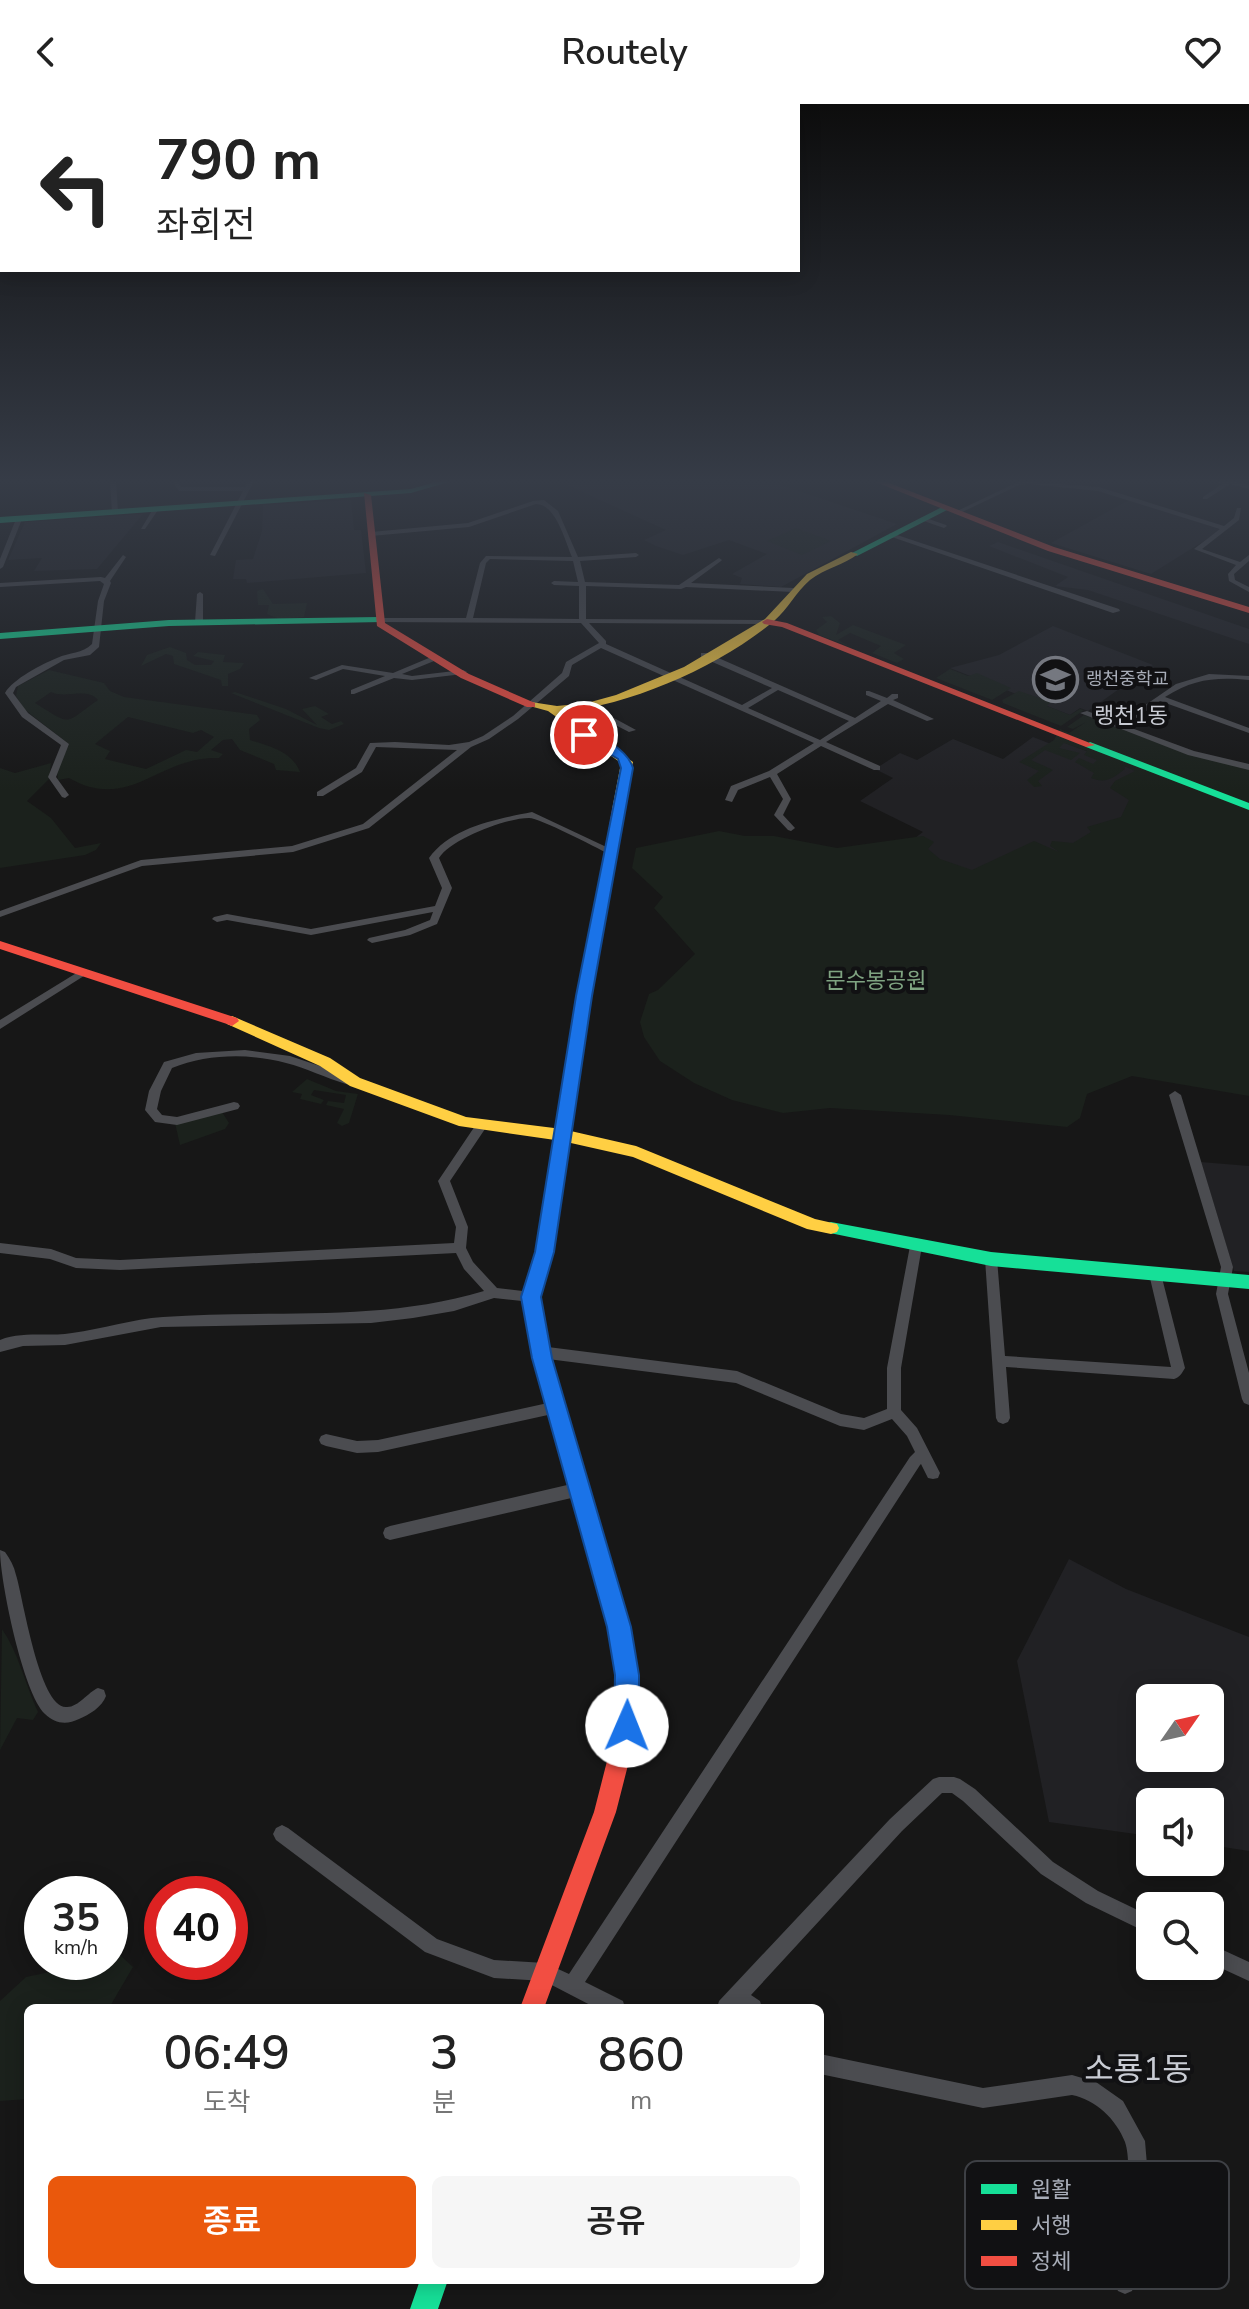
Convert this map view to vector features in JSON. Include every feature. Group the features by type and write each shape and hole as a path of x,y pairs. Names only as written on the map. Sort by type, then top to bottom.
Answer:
{"street":[{"path":"0,585 24,584"},
{"path":"65,795 52,777 65,744 25,715 9,693 13,686 62,658 90,652 100,638 97,627 106,584"},
{"path":"376,584 379,620 387,629 530,705 553,710 619,697 669,673 767,622 800,584"},
{"path":"469,620 478,584"},
{"path":"583,584 582,620 599,636 603,646 877,768"},
{"path":"630,584 793,590"},
{"path":"1036,584 1116,611"},
{"path":"1169,584 1246,605"},
{"path":"199,622 200,594"},
{"path":"0,636 199,622 767,622 784,625 1249,807"},
{"path":"0,914 141,863 293,849 341,835 379,819 467,746 530,705 566,674 569,664 603,646"},
{"path":"704,655 855,721"},
{"path":"354,692 436,657"},
{"path":"313,678 342,667 412,678 463,672"},
{"path":"1120,726 1187,679 1222,675 1249,678"},
{"path":"744,707 777,688"},
{"path":"869,693 891,698 930,719"},
{"path":"729,800 734,788 772,773 891,698"},
{"path":"1160,698 1249,731"},
{"path":"585,706 632,730"},
{"path":"533,2004 605,1812 627,1726 627,1675 619,1627 540,1352 531,1297 545,1252 562,1135 627,762 567,724 553,710"},
{"path":"1084,713 1214,760 1249,767"},
{"path":"320,794 359,770 373,745 419,749 467,746"},
{"path":"772,773 787,799 778,815 791,828"},
{"path":"372,940 426,927 434,922 447,888 434,858 437,852 456,838 532,815 612,852"},
{"path":"217,919 227,917 311,932 440,908"},
{"path":"0,945 251,1027 325,1062 355,1082"},
{"path":"0,1025 83,972"},
{"path":"234,1106 177,1121 159,1119 151,1110 155,1091 168,1065 193,1058 262,1055 289,1059 330,1077 355,1082 481,1126 562,1135 636,1152 716,1182 795,1220 991,1259 1249,1282"},
{"path":"1175,1095 1227,1267 1222,1280 1222,1294 1249,1399"},
{"path":"481,1126 444,1181 462,1227 460,1248 468,1265 494,1293"},
{"path":"916,1246 894,1368 894,1412 912,1432 933,1473"},
{"path":"0,1248 51,1254 76,1263 120,1265 460,1248"},
{"path":"991,1259 1003,1418"},
{"path":"999,1361 1174,1373 1178,1368 1155,1274"},
{"path":"0,1346 12,1340 44,1343 97,1336 158,1322 422,1313 494,1293 531,1297"},
{"path":"540,1352 737,1377 840,1420 864,1424 894,1412"},
{"path":"326,1440 357,1447 378,1446 557,1407"},
{"path":"572,1986 915,1461 924,1454"},
{"path":"390,1533 580,1489"},
{"path":"0,1557 8,1571 31,1672 43,1701 53,1713 63,1716 75,1713 98,1696"},
{"path":"739,2004 896,1825 939,1785 954,1785 969,1795 1047,1868 1092,1897 1136,1918"},
{"path":"282,1834 431,1946 494,1969 545,1972 608,2004"},
{"path":"1224,1960 1249,1972"},
{"path":"824,2065 983,2098 1072,2085 1089,2089 1116,2108 1135,2141 1137,2161"},
{"path":"424,2309 433,2284"}],"shaded area":[{"path":"740,584 787,584 781,587"},
{"path":"1119,584 1249,629 1249,644 1088,590 1055,586"},
{"name":"랭천중학교","path":"1053,626 1153,665 1088,711 1080,708 1070,715 950,668 999,655"},
{"path":"1033,737 1051,744 1058,740 1166,782 1114,844 961,875 904,846 923,832 860,801 893,778 875,769 900,753 917,760 953,739 1003,759"},
{"path":"1201,1162 1249,1166 1249,1272 1234,1271"},
{"path":"1069,1559 1126,1589 1249,1637 1249,1851 1224,1847 1224,1788 1136,1788 1136,1834 1049,1822 1017,1661"}],"green space":[{"path":"263,589 273,604 307,603 304,617 279,619 267,614 269,605 258,605 257,591"},
{"path":"831,616 840,623 836,635 853,625 906,645 894,653 904,659 897,663 872,653 881,646 850,633 838,640 851,647 819,635 816,630 827,622 822,617"},
{"path":"170,647 186,653 187,660 195,665 211,665 214,661 193,656 198,652 225,655 223,662 244,663 240,669 228,674 228,686 222,686 221,680 174,664 173,656 166,654 141,666 147,655"},
{"path":"950,669 968,676 977,673 1011,688 992,700 936,678"},
{"path":"49,670 104,683 110,691 124,697 257,715 260,720 249,729 250,740 286,754 300,772 276,770 274,764 240,750 232,739 223,740 211,750 223,754 219,758 198,759 128,786 110,789 91,787 69,778 58,780 57,771 69,744 24,709 16,696 18,686","holes":["51,692 88,694 98,700 68,720 35,703","128,717 193,733 201,730 214,737 197,752 186,750 146,769 105,759 110,751 95,744"]},
{"path":"1019,691 1051,702 1047,706 1070,715 1084,710 1061,726 1003,703 1002,700"},
{"path":"231,693 286,709 317,725 302,709 315,706 329,714 321,717 332,724 341,721 344,724 329,730 319,728"},
{"name":"문수봉공원","path":"1084,715 1185,753 1249,768 1249,1096 1132,1076 1087,1094 1080,1118 1067,1127 949,1115 830,1108 783,1113 732,1100 694,1083 660,1061 644,1037 640,1022 649,994 658,990 695,954 654,908 663,897 632,868 636,848 719,831 745,836 774,836 837,848 923,836 934,842 928,849 940,859 972,870 1034,841 1059,852 1050,846 1052,841 1073,843 1091,832 1087,827 1121,817 1129,800 1110,788 1115,781 1135,771 1124,766 1125,769 1109,779 1091,778 1094,773 1075,762 1079,758 1093,764 1097,760 1084,755 1087,751 1064,743 1059,748 1080,753 1071,760 1045,750 1031,760 1053,770 1038,781 1042,786 1034,787 1027,780 1039,771 1019,762 1054,740 1060,729 1069,733 1086,722 1073,729 1067,727"},
{"path":"51,763 49,779 27,801 51,818 75,848 101,843 96,850 85,855 0,868 0,768 15,773"},
{"path":"307,1079 336,1091 358,1094 349,1123 342,1126 337,1123 344,1109 326,1105 328,1101 344,1103 346,1095 314,1090 311,1095 324,1100 321,1104 300,1099 302,1094 292,1092"},
{"path":"222,1112 229,1123 225,1129 180,1145 175,1123"},
{"path":"2,1629 38,1712 33,1720 17,1718 0,1750"},
{"path":"24,1979 125,1980 111,2004 24,2004 24,2099 0,2101 0,2001"}],"traffic: fast":[{"path":"0,636 169,623 379,620"},
{"path":"1090,745 1249,807"},
{"path":"574,1062 545,1252 531,1297 542,1358 619,1628"},
{"path":"831,1228 991,1259 1249,1282"},
{"path":"424,2309 433,2284"}],"traffic: slow":[{"path":"531,705 557,709 587,706 654,685 719,653 768,621 801,584"},
{"path":"553,710 627,762 618,810"},
{"path":"232,1021 325,1062 355,1082 464,1122 562,1135 636,1152 813,1225 831,1228"}],"traffic: jam":[{"path":"376,584 380,624 465,676 531,705"},
{"path":"1164,584 1249,610"},
{"path":"767,622 784,625 1090,745"},
{"path":"574,1062 618,810"},
{"path":"0,945 232,1021"},
{"path":"533,2004 605,1812 627,1726 627,1675 619,1628"}],"place":[{"name":"랭천중학교","path":"1055,679"}],"district":[{"name":"랭천1동","path":"1131,715"},
{"name":"소룡1동","path":"1138,2069"}],"route":[{"path":"584,735 623,757 627,768 584,996 545,1252 531,1297 542,1358 619,1627 627,1675 627,1726"}]}
